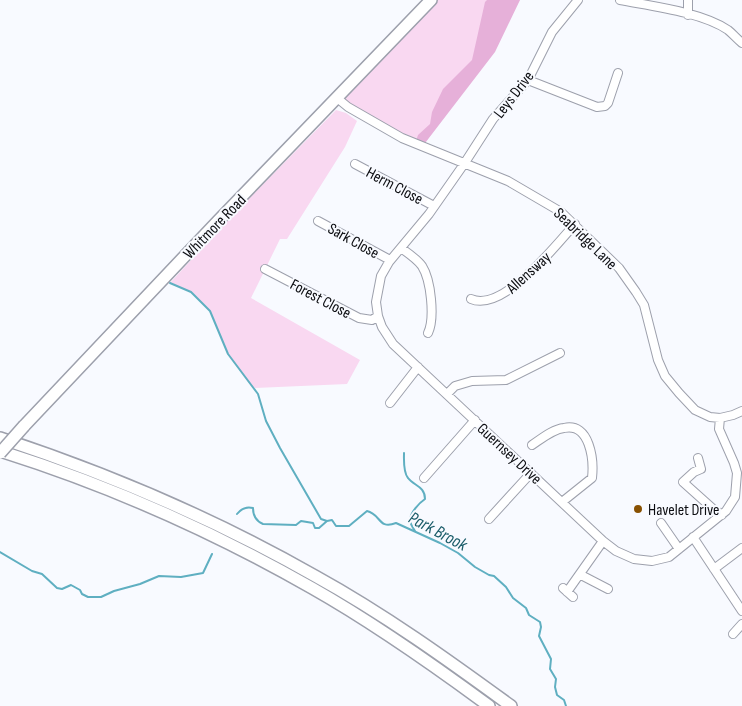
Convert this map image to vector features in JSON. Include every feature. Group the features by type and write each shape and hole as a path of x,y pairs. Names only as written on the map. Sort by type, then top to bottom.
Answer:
{"highway":[{"name":"Whitmore Road","path":"0,452 431,0"},
{"path":"0,438 119,480 196,514 282,557 419,640 511,706"},
{"path":"0,452 63,473 139,504 202,531 269,565 313,588 361,618 489,706"}],"street":[{"name":"Leys Drive","path":"464,164 493,119 528,80 552,32 578,0"},
{"path":"620,0 688,14 706,20 727,30 742,44"},
{"path":"688,0 688,14"},
{"path":"528,80 597,107 605,106 608,103 618,73"},
{"name":"Seabridge Lane","path":"337,98 348,107 402,138 508,181 549,203 561,212 619,268 636,292 644,305 658,360 666,376 696,410 710,417 720,418"},
{"name":"Herm Close","path":"355,164 434,206"},
{"name":"Guernsey Drive","path":"464,164 434,206 390,260 381,276 376,302 378,316 382,327 393,344 603,541 616,551 634,559 652,561 668,557 722,515 735,497 737,473 719,429 720,418"},
{"name":"Sark Close","path":"318,220 390,260"},
{"name":"Allensway","path":"471,299 475,301 489,300 501,296 542,261 574,224"},
{"path":"401,248 424,268 432,314 432,325 428,332"},
{"name":"Forest Close","path":"264,269 359,318 372,320 378,316"},
{"path":"447,394 456,386 472,380 506,380 560,353"},
{"path":"390,403 418,367"},
{"path":"720,418 742,411"},
{"path":"424,478 475,420"},
{"path":"532,444 563,428 572,428 582,432 589,443 593,459 592,478 562,502"},
{"path":"698,458 700,469 684,482 722,515"},
{"path":"489,519 531,473"},
{"path":"661,523 679,549"},
{"path":"693,537 742,612"},
{"path":"567,592 581,575 603,541"},
{"path":"714,569 742,548"},
{"path":"581,575 608,589"},
{"path":"734,634 742,624"}],"shaded area":[{"path":"431,0 520,0 448,112 422,147 337,98"},
{"path":"487,0 520,0 495,52 422,147 415,144 418,135 430,124 432,112 443,89 472,60"},
{"path":"336,110 346,113 357,121 345,147 287,239 280,239 251,298 360,360 347,384 255,388 248,382 228,354 210,311 191,292 170,283 227,221"}],"waterway":[{"path":"170,283 191,292 210,311 228,354 258,394 266,421 280,448 321,519 327,521"},
{"path":"404,453 405,473 410,481 421,489 425,495 425,499 415,508 410,517 410,523 415,531"},
{"name":"Park Brook","path":"237,514 244,508 250,507 253,508 254,515 263,524 296,525 301,521 313,523 315,528 319,528 327,521 332,520 336,526 349,526 367,511 375,515 383,523 390,525 396,523 458,553 475,567 494,576 506,587 513,598 526,608 529,615 540,622 539,636 551,659 550,669 556,679 557,695 564,700 566,706"},
{"name":"Park Brook","path":"0,552 32,571 42,574 57,588 62,589 71,585 88,597 101,597 159,576 181,577 203,573 212,554"}],"place":[{"name":"Havelet Drive","path":"638,509"}]}
